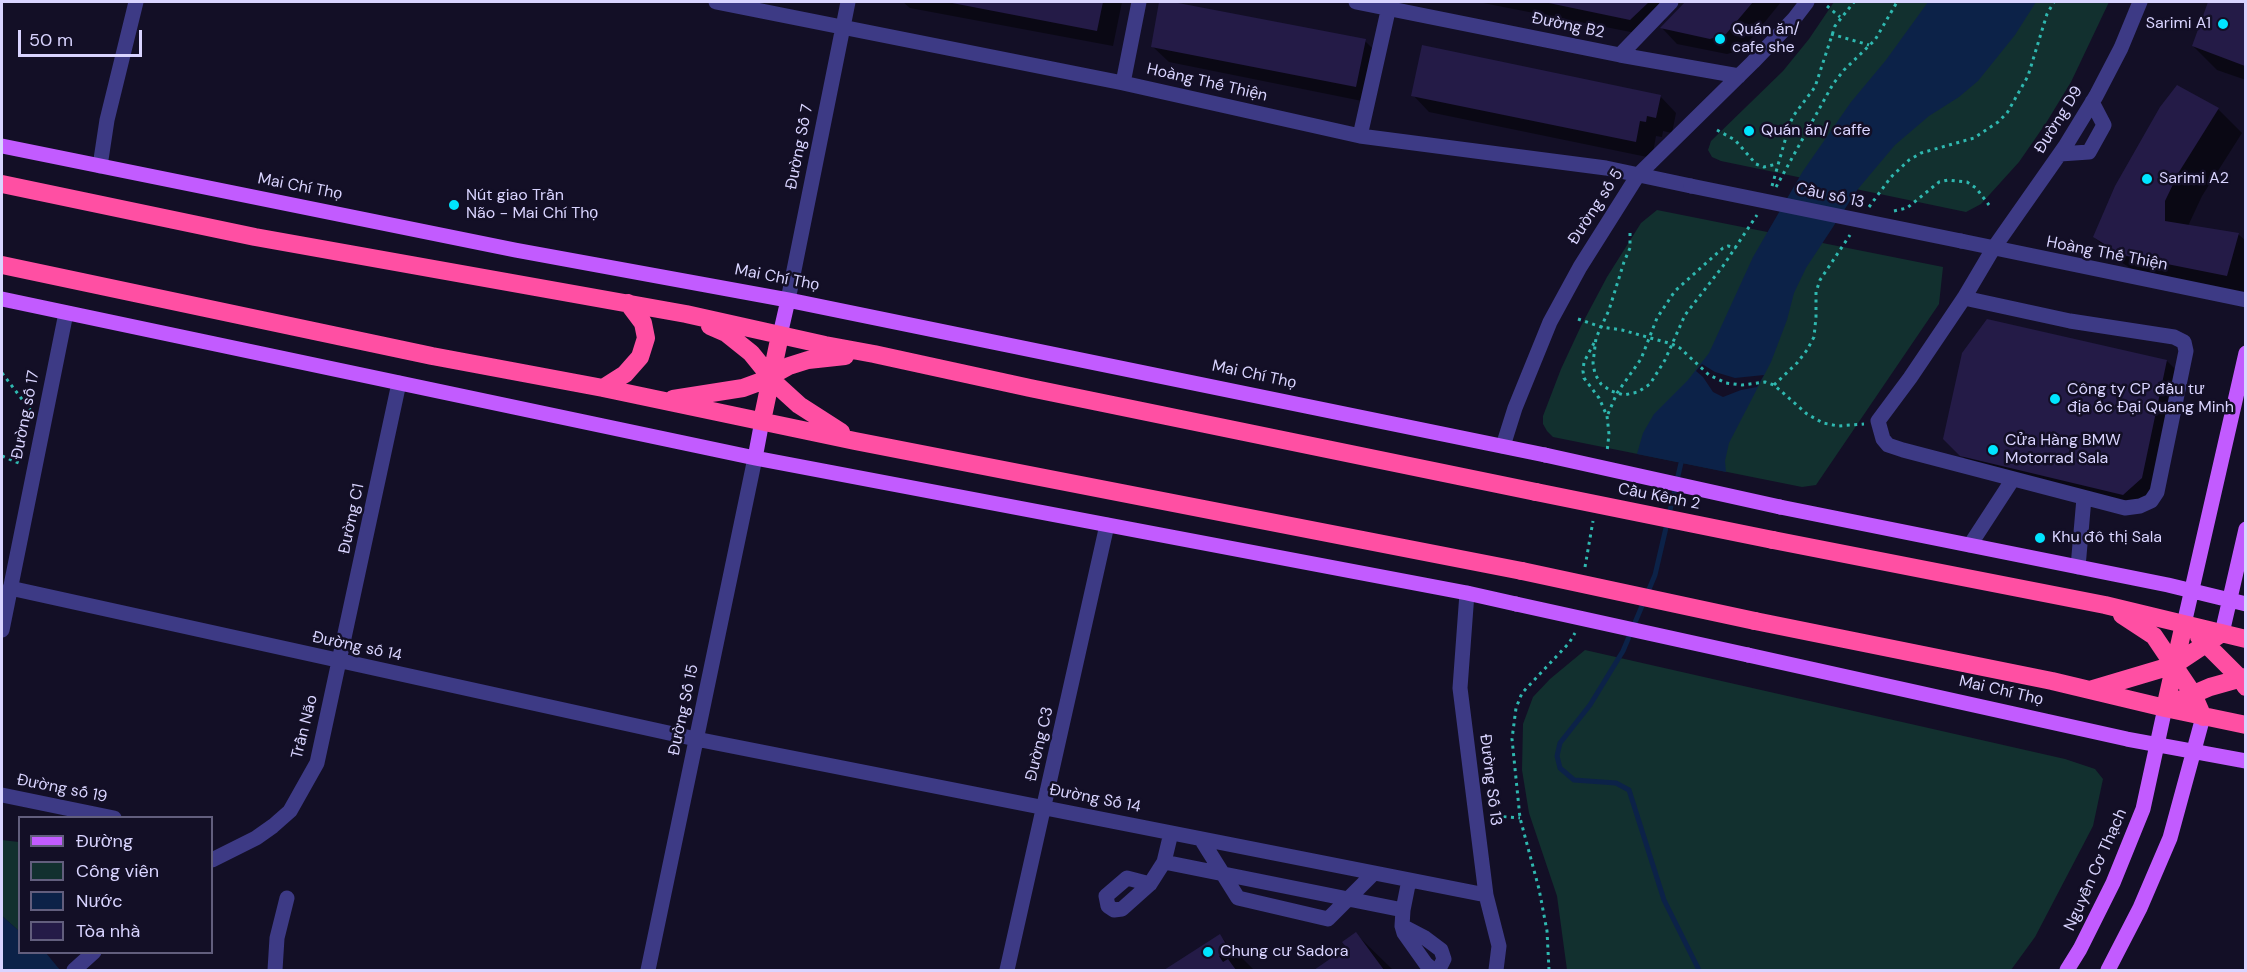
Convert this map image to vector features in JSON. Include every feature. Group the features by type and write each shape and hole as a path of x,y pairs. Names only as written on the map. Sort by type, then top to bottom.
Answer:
{"highway":[{"path":"2,184 255,237 628,303 874,354"},
{"path":"2,265 432,356 603,388 855,441"},
{"path":"603,388 625,374 640,357 646,338 643,323 628,303"},
{"path":"686,314 735,339 758,360 783,391 804,409 855,441"},
{"path":"762,421 780,335"},
{"path":"660,401 743,388 771,377 789,366 808,360 874,354"},
{"name":"Cầu Kênh 2","path":"874,354 1536,492 2105,604"},
{"name":"Mai Chí Thọ","path":"855,441 1522,571 2246,725"},
{"path":"2105,604 2246,639"},
{"path":"2105,604 2154,636 2193,694 2203,717"},
{"path":"2184,624 2244,681"},
{"path":"2165,708 2184,624"},
{"path":"2203,717 2210,687 2213,650 2222,633"},
{"path":"2089,690 2174,665 2213,650"},
{"path":"2165,708 2210,687 2244,681"}],"main road":[{"name":"Mai Chí Thọ","path":"2,146 514,250 788,300 1545,455"},
{"path":"2,299 755,458 1467,593"},
{"path":"780,335 788,300"},
{"path":"2184,624 2246,353"},
{"path":"755,458 762,421"},
{"name":"Cầu Kênh 2","path":"1545,455 1780,507 1970,545"},
{"path":"2222,633 2246,529"},
{"path":"1970,545 2192,590 2246,604"},
{"name":"Mai Chí Thọ","path":"1467,593 2157,745 2246,761"},
{"name":"Nguyễn Cơ Thạch","path":"2067,970 2113,883 2143,809 2165,708"},
{"path":"2108,970 2140,908 2170,838 2203,717"}],"street":[{"path":"100,166 107,120 136,2"},
{"name":"Hoàng Thế Thiện","path":"716,2 1124,82 1360,136 1606,168 1691,186"},
{"name":"Đường Số 7","path":"788,300 848,2"},
{"path":"1124,82 1139,2"},
{"name":"Đường B2","path":"1356,2 1389,5 1620,55 1739,76"},
{"path":"1620,55 1671,2"},
{"name":"Đường số 5","path":"1503,446 1515,408 1550,322 1580,267 1638,175 1739,76 1794,19 1807,2"},
{"name":"Đường D9","path":"1878,421 1910,378 1964,298 1993,249 2060,154 2121,48 2140,2"},
{"path":"1360,136 1389,5"},
{"path":"2060,154 2089,152 2104,125 2092,102"},
{"name":"Cầu số 13","path":"1691,186 1961,241"},
{"name":"Hoàng Thế Thiện","path":"1961,241 2246,300"},
{"path":"1878,421 1883,439 1888,445 2125,508 2140,506 2151,501 2157,492 2187,351 2186,345 2174,337 2070,321 1964,298"},
{"name":"Đường số 17","path":"2,630 66,313"},
{"name":"Đường C1","path":"339,662 399,383"},
{"name":"Đường Số 15","path":"648,970 755,458"},
{"path":"1970,545 2013,479"},
{"path":"2078,567 2084,498"},
{"name":"Đường C3","path":"1007,970 1107,525"},
{"name":"Đường số 14","path":"10,588 696,739"},
{"name":"Đường Số 13","path":"1467,593 1460,688 1486,895 1499,946 1496,970"},
{"name":"Trần Não","path":"213,859 255,838 290,811 317,764 339,662"},
{"name":"Đường Số 14","path":"696,739 1486,895"},
{"name":"Đường số 19","path":"2,795 104,816"},
{"path":"1150,884 1164,862 1170,833"},
{"path":"1201,839 1238,898 1328,919 1374,873"},
{"path":"1164,862 1403,910"},
{"path":"1402,926 1410,880"},
{"path":"275,970 277,938 287,898"},
{"path":"74,970 92,954"}],"path":[{"path":"1854,2 1840,17 1831,34 1815,87 1794,115 1777,164 1774,187 1833,84 1880,33 1898,2"},
{"path":"1879,210 1868,209 1891,177 1909,160 1921,153 1974,138 1998,123 2007,113 2028,76 2047,14 2054,2"},
{"path":"1827,6 1840,17"},
{"path":"1831,34 1869,45"},
{"path":"1717,130 1735,140 1756,164 1764,167 1777,164"},
{"path":"1887,211 1907,208 1939,182 1948,180 1967,182 1977,188 1989,205"},
{"path":"1596,338 1594,369 1602,384 1617,393 1632,395 1644,389 1661,367 1685,315 1736,248 1758,214"},
{"path":"1606,457 1609,434 1607,416 1599,398 1584,378 1583,371 1584,362 1609,310 1630,248 1630,233"},
{"path":"1774,385 1797,363 1811,344 1816,327 1818,286 1851,234"},
{"path":"1607,416 1617,393 1641,359 1662,309 1683,282 1712,260 1723,248 1728,246 1736,248"},
{"path":"1578,319 1601,327 1623,330 1672,344 1717,380 1742,385 1760,382 1774,385 1807,414 1823,423 1852,426 1878,421"},
{"path":"2,373 43,427"},
{"path":"2,456 34,468"},
{"path":"1584,568 1595,512"},
{"path":"1548,970 1548,942 1544,911 1520,818 1512,740 1519,699 1527,687 1569,643 1578,628"},
{"path":"1496,816 1520,818"}],"green space":[{"path":"1834,2 2109,2 2071,82 2046,123 2019,162 1981,204 1966,212 1721,161 1712,157 1708,150 1711,141 1783,71 1809,39"},
{"path":"1657,210 1943,267 1939,304 1816,485 1802,487 1553,437 1547,431 1543,424 1543,416 1581,326 1607,277 1641,223"},
{"path":"1585,650 2065,759 2095,769 2103,779 2093,826 2035,937 2011,970 1567,970 1557,896 1529,813 1522,770 1523,724 1533,697 1550,679"},
{"path":"2,840 18,842 18,930 2,916"}],"water":[{"path":"1928,2 2036,2 2015,35 1978,81 1959,97 1929,116 1895,145 1858,189 1806,268 1794,293 1787,320 1771,362 1729,443 1725,461 1726,472 1637,454 1643,433 1654,414 1688,380 1709,353 1753,257 1803,171 1851,102 1886,60"},
{"path":"2,916 18,930 18,954 47,954 60,970 2,970"}],"pier":[{"path":"1702,364 1715,372 1735,378 1764,375 1757,387 1723,397 1713,392 1696,371"}],"building":[{"path":"947,2 1103,2 1097,31"},
{"path":"1159,2 1173,2 1366,39 1356,87 1151,47"},
{"path":"1544,2 1649,2 1630,20"},
{"path":"1685,2 1753,2 1726,34 1710,39 1660,28"},
{"name":"Sarimi A1","path":"2208,2 2246,2 2245,66 2192,46"},
{"path":"1422,45 1661,95 1656,118 1647,116 1646,122 1640,121 1636,142 1411,96"},
{"name":"Sarimi A2","path":"2177,85 2219,108 2179,172 2165,201 2165,221 2239,233 2227,276 2122,255 2093,237 2115,186 2160,107"},
{"name":"Công ty CP đầu tư địa ốc Đại Quang Minh","path":"1987,319 2167,360 2142,478 2123,495 1960,456 1943,439 1962,353"},
{"path":"1356,932 1384,970 1314,970 1340,952 1343,957 1350,952 1342,942"},
{"name":"Chung cư Sadora","path":"1220,934 1229,949 1219,956 1223,962 1228,959 1236,970 1164,970"}],"waterway":[{"path":"1681,463 1655,575 1623,651 1590,705 1560,743 1557,756 1560,768 1574,780 1616,783 1629,790 1664,900 1699,970"}],"place":[{"name":"Sarimi A1","path":"2223,24"},
{"name":"Quán ăn/ cafe she","path":"1720,39"},
{"name":"Quán ăn/ caffe","path":"1749,131"},
{"name":"Sarimi A2","path":"2147,179"},
{"name":"Nút giao Trần Não - Mai Chí Thọ","path":"454,205"},
{"name":"Công ty CP đầu tư địa ốc Đại Quang Minh","path":"2055,399"},
{"name":"Cửa Hàng BMW Motorrad Sala","path":"1993,450"},
{"name":"Khu đô thị Sala","path":"2040,538"},
{"name":"Chung cư Sadora","path":"1208,952"}]}
